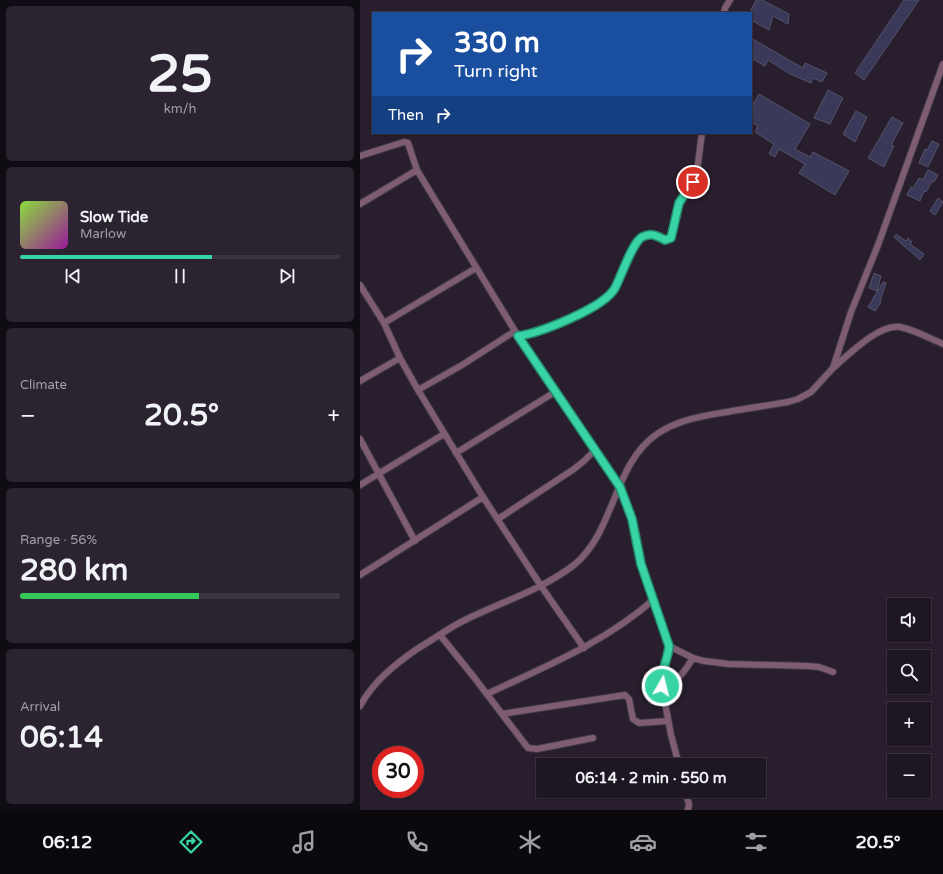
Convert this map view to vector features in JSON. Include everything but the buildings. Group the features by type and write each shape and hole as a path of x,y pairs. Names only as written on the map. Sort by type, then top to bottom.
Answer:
{"street":[{"path":"724,12 730,0"},
{"path":"833,368 851,312 878,245 943,64"},
{"path":"418,390 516,334 535,334 555,326 585,311 610,294 616,287 629,258 642,237 651,234 665,240 671,238 679,203 693,182 697,171 702,134"},
{"path":"360,156 404,142 408,143 417,170 516,334 620,487 632,519 641,564 669,646 662,677 662,686 668,721 677,758"},
{"path":"360,204 417,170"},
{"path":"384,323 476,268"},
{"path":"360,285 384,323 400,358 444,434 541,586 584,648"},
{"path":"360,706 371,689 390,668 462,622 541,586 567,570 583,557 595,540 631,464 640,450 652,438 668,428 687,419 798,399 811,392 833,368 872,336 887,328 899,327 943,344"},
{"path":"360,381 400,358"},
{"path":"456,453 555,392"},
{"path":"360,485 444,434"},
{"path":"360,439 415,541"},
{"path":"498,520 574,469 595,450"},
{"path":"360,575 483,497"},
{"path":"487,694 606,636 632,618 653,600"},
{"path":"440,635 487,694 526,747 530,749 593,738"},
{"path":"669,646 693,658 704,661 729,664 808,666 819,667 833,672"},
{"path":"662,686 674,681 681,675 693,658"},
{"path":"502,714 625,695 628,698 633,719 635,721 668,721"},
{"path":"687,798 689,804 688,810"}],"route":[{"path":"662,686 661,681 669,646 641,564 632,519 620,487 518,336 535,334 555,326 585,311 610,294 616,287 619,277 642,237 651,234 665,240 669,240 672,237 679,203 693,182"}]}
